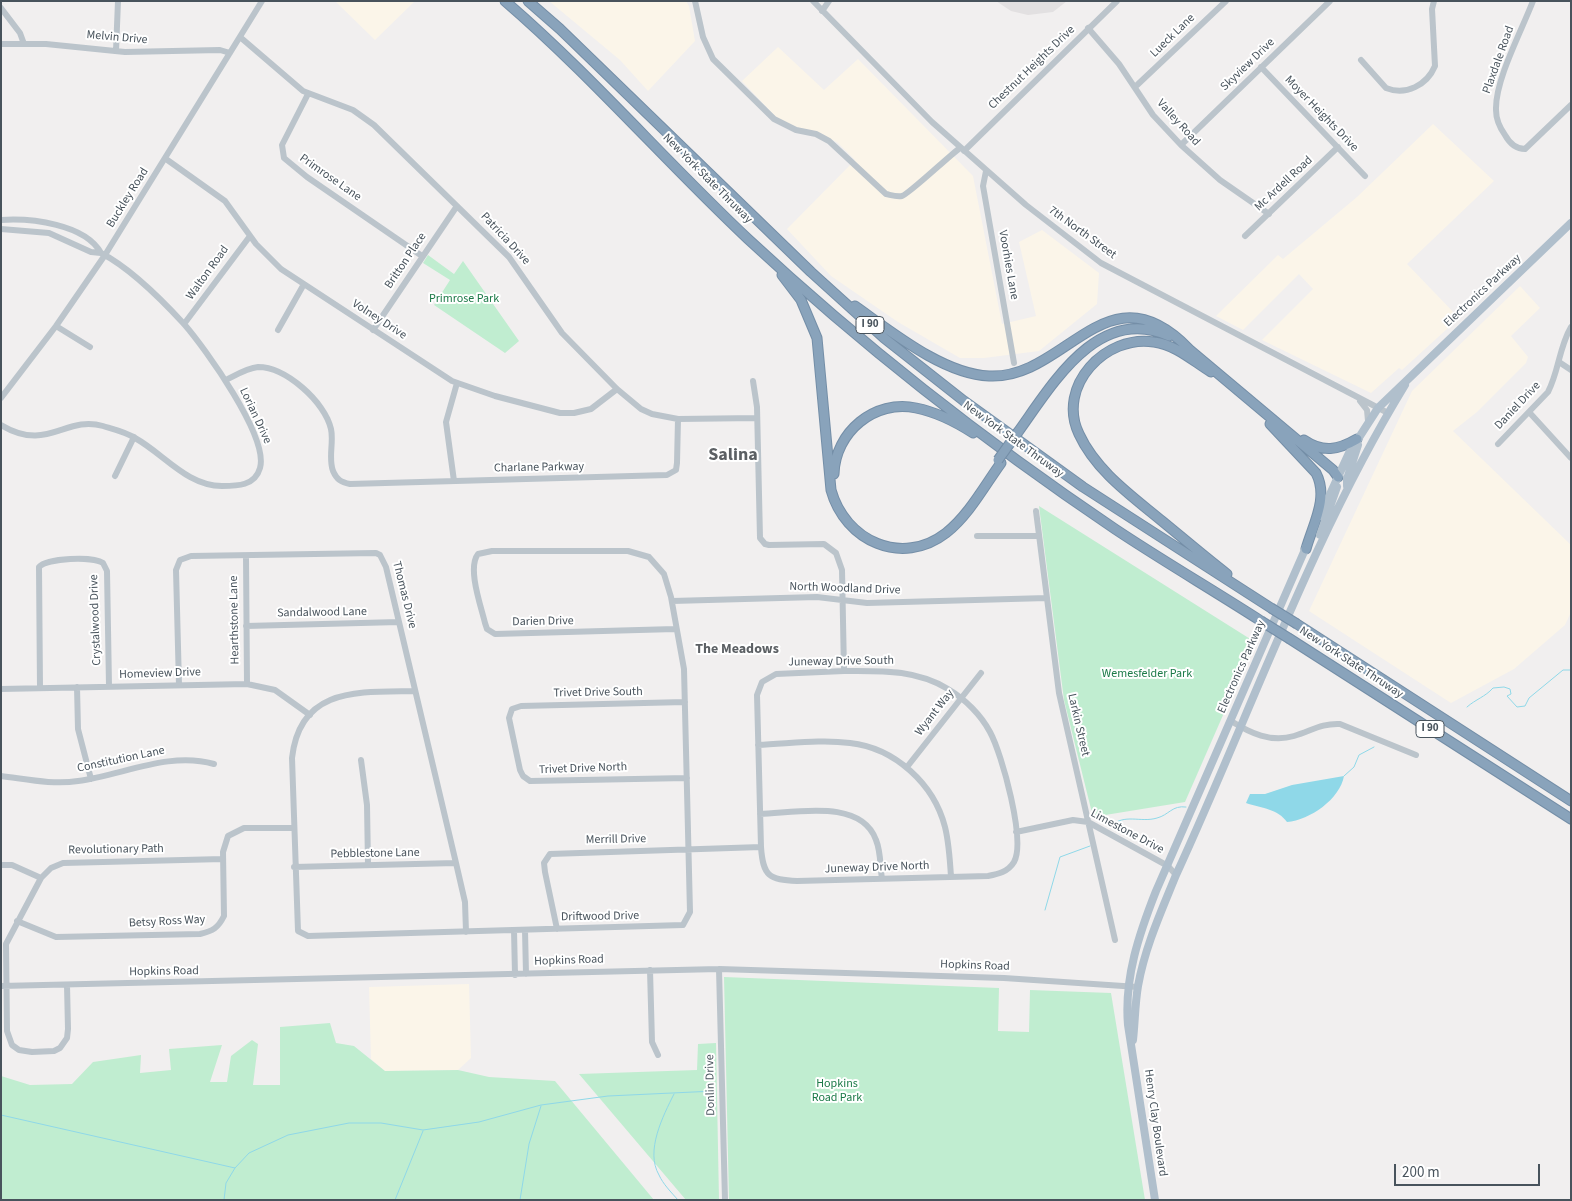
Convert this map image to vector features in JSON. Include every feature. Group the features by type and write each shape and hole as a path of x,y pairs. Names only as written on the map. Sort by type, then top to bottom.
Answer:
{"highway":[{"name":"New York State Thruway","path":"505,1 586,76 748,238 892,364 1001,448 1116,529 1571,819"},
{"name":"New York State Thruway","path":"528,1 560,29 811,272 884,338 1018,442 1144,527 1571,801"},
{"path":"748,238 790,284 811,320 820,356 831,490 840,513 853,529 874,542 898,548 920,546 933,541 954,526 1064,370 1084,350 1106,335 1127,330 1146,330 1166,334 1189,349"},
{"path":"811,272 887,329 922,352 958,370 981,376 1010,375 1021,372 1044,360 1092,327 1122,319 1144,321 1167,330 1271,421 1316,473 1320,481 1322,502 1306,548"},
{"path":"1019,434 1074,365 1089,351 1113,337 1142,333 1167,339 1178,345 1333,470 1338,477"},
{"path":"1211,372 1168,346 1154,342 1126,343 1102,354 1090,366 1081,380 1075,396 1074,417 1079,435 1099,465 1139,502 1254,597"},
{"path":"1000,461 952,523 935,536 913,543 896,544 882,541 860,530 846,515 834,484 835,461 843,441 861,420 884,409 907,407 934,414 1001,448"},
{"path":"1271,421 1319,448 1339,448 1357,439"}],"main road":[{"name":"Electronics Parkway","path":"1175,866 1190,812 1338,477 1368,421 1378,408 1571,223"},
{"name":"Electronics Parkway","path":"1129,986 1141,930 1175,866 1348,488 1388,413 1412,375"},
{"path":"1348,488 1347,479 1364,429"},
{"path":"1338,477 1348,488"},
{"path":"1305,579 1316,544 1335,497 1338,477"},
{"path":"1138,987 1146,951 1176,875 1175,866"},
{"path":"1164,904 1175,866"},
{"name":"Henry Clay Boulevard","path":"1129,986 1127,1013 1155,1200"},
{"name":"Henry Clay Boulevard","path":"1133,1050 1138,987"}],"street":[{"path":"116,51 118,1"},
{"name":"Buckley Road","path":"1,398 56,326 166,158 262,1"},
{"name":"Chestnut Heights Drive","path":"694,1 703,37 713,59 774,119 796,130 816,134 829,140 886,194 894,196 907,194 942,161 962,149 1117,1"},
{"name":"7th North Street","path":"813,1 986,171 1055,230 1101,263 1388,413"},
{"path":"822,11 830,1"},
{"name":"Lueck Lane","path":"1135,88 1226,1"},
{"name":"Skyview Drive","path":"1181,145 1330,1"},
{"path":"1361,60 1386,88 1407,90 1423,83 1435,66 1432,9 1434,1"},
{"name":"Plaxdale Road","path":"1533,1 1504,74 1496,104 1498,123 1509,142 1519,149 1528,148 1571,105"},
{"path":"1,8 20,33 24,44"},
{"name":"Valley Road","path":"1088,28 1119,64 1153,115 1181,145 1220,180 1269,214"},
{"name":"Patricia Drive","path":"240,37 308,94 344,106 366,118 509,257 522,272 552,321 617,389 641,409 652,414 678,419 757,418"},
{"name":"Melvin Drive","path":"1,44 80,46 116,51 220,50 230,53"},
{"name":"Moyer Heights Drive","path":"1261,67 1365,176"},
{"name":"Primrose Lane","path":"308,94 282,145 284,158 307,177 422,256"},
{"name":"Mc Ardell Road","path":"1245,236 1338,147"},
{"name":"Volney Drive","path":"166,158 225,200 250,236 271,260 304,284 457,384 560,413 574,413 591,409 617,389"},
{"name":"Voorhies Lane","path":"986,171 983,186 1014,363"},
{"name":"Britton Place","path":"373,330 458,206"},
{"name":"Lorian Drive","path":"1,220 26,220 52,224 96,243 103,254 155,295 184,324 226,380 257,442 261,455 260,468 250,482 240,486 206,485 183,472 134,437 93,424 77,425 48,435 34,436 20,434 1,425"},
{"path":"49,232 52,224"},
{"path":"1,229 49,232 91,252 103,254"},
{"name":"Walton Road","path":"184,324 250,236"},
{"path":"278,330 304,284"},
{"path":"56,326 90,347"},
{"name":"Daniel Drive","path":"1498,444 1548,392 1559,362 1562,345 1571,327"},
{"path":"1559,362 1571,370"},
{"name":"Charlane Parkway","path":"226,380 248,369 258,367 274,370 302,388 314,398 330,426 331,463 336,477 341,482 351,484 667,475 676,470 678,419"},
{"path":"753,381 757,418 760,538 765,544 812,543 830,546 840,559 844,671"},
{"path":"454,481 446,422 457,384"},
{"path":"1356,396 1364,404 1368,421"},
{"path":"1529,412 1571,458"},
{"path":"115,476 134,437"},
{"name":"Larkin Street","path":"1036,511 1059,693 1115,940"},
{"path":"977,536 1039,536"},
{"name":"Driftwood Drive","path":"415,691 342,694 323,703 310,715 300,730 293,750 294,867 296,924 302,934 308,936 676,926 685,923 690,912 684,669 675,629 669,586 657,564 643,554 628,551 492,551 482,552 476,556"},
{"name":"Thomas Drive","path":"179,684 177,564 185,557 376,553 380,556 386,567 465,902 466,932"},
{"name":"Hearthstone Lane","path":"246,556 247,684"},
{"name":"Darien Drive","path":"476,556 473,562 474,574 485,623 488,630 495,634 675,629"},
{"name":"Crystalwood Drive","path":"40,688 39,567 47,561 94,560 103,563 107,570 110,686"},
{"name":"North Woodland Drive","path":"672,601 817,597 867,603 1047,598"},
{"name":"Sandalwood Lane","path":"246,626 399,622"},
{"name":"Juneway Drive South","path":"760,814 757,695 759,687 766,678 786,674 885,670 915,674 948,689 961,698 990,732 1001,757 1016,832"},
{"name":"Wyant Way","path":"907,767 981,673"},
{"name":"Homeview Drive","path":"1,689 247,684 275,690 288,697 310,715"},
{"path":"77,687 78,729 91,779"},
{"name":"Trivet Drive South","path":"512,709 521,706 685,702"},
{"name":"Trivet Drive North","path":"512,709 509,718 520,770 523,776 530,781 687,778"},
{"path":"1231,721 1240,727 1266,737 1283,739 1316,727 1340,724 1416,755"},
{"path":"758,745 850,743 880,751 907,767 924,785 939,811 948,846 951,877"},
{"name":"Constitution Lane","path":"1,776 64,783 91,779 176,759 198,759 214,764"},
{"path":"361,760 367,805 368,865"},
{"path":"760,814 842,812 860,818 872,830 876,840 882,879"},
{"name":"Juneway Drive North","path":"760,814 761,847 765,870 776,879 797,881 988,876 1002,873 1014,862 1018,851 1016,832"},
{"name":"Limestone Drive","path":"1016,832 1074,820 1088,822 1175,866"},
{"name":"Betsy Ross Way","path":"17,921 56,937 200,934 212,931 220,926 224,916 223,859 228,836 237,830 294,828"},
{"name":"Merrill Drive","path":"557,929 544,863 550,854 761,847"},
{"name":"Revolutionary Path","path":"67,985 68,1028 65,1041 60,1048 54,1051 32,1052 19,1050 10,1042 7,1031 4,944 41,878 51,868 62,863 223,859"},
{"name":"Pebblestone Lane","path":"294,867 456,863"},
{"path":"1,865 12,865 41,878"},
{"path":"514,930 515,974"},
{"path":"525,930 526,974"},
{"name":"Hopkins Road","path":"4,986 719,969 1004,978 1138,987"},
{"name":"Donlin Drive","path":"719,969 725,1200"},
{"path":"650,970 652,1042 658,1055"}],"shaded area":[{"path":"335,1 415,1 375,40"},
{"path":"549,1 686,1 689,6 695,41 648,91 620,60"},
{"path":"996,1 1067,1 1053,12 1028,15 1011,11"},
{"path":"778,47 824,90 858,59 973,176 1002,324 1036,316 1019,242 1042,230 1099,273 1097,304 1039,351 984,358 960,358 898,322 831,276 787,229 855,160 838,143 822,134 796,127 777,118 742,81"},
{"path":"1433,124 1494,181 1407,264 1459,318 1402,370 1399,368 1371,393 1262,340 1313,289 1299,274 1243,330 1216,316 1278,255 1283,259 1357,197"},
{"path":"1520,286 1540,308 1511,336 1528,357 1526,363 1477,412 1453,431 1571,545 1571,612 1565,625 1514,669 1451,703 1309,611 1412,391"},
{"path":"469,984 471,1058 458,1070 385,1071 371,1059 369,987"}],"green space":[{"name":"Primrose Park","path":"428,255 454,274 463,261 519,341 505,353 434,305 450,280 423,263"},
{"name":"Wemesfelder Park","path":"1039,506 1255,642 1185,802 1093,817 1064,700"},
{"name":"Hopkins Road Park","path":"724,977 999,988 998,1031 1029,1032 1030,990 1111,993 1145,1200 729,1200"},
{"path":"330,1023 336,1043 354,1046 385,1071 458,1070 489,1077 555,1081 654,1200 1,1200 1,1076 30,1085 72,1084 93,1062 141,1055 140,1073 171,1070 169,1049 222,1045 210,1082 227,1082 231,1056 252,1040 258,1044 253,1085 280,1085 280,1027"},
{"path":"716,1043 719,1200 686,1200 579,1074 697,1070 698,1044"}],"water":[{"path":"1344,776 1337,793 1323,807 1314,813 1296,820 1287,822 1279,814 1246,803 1250,794 1265,794 1292,785"}],"waterway":[{"path":"1467,707 1493,688 1504,687 1510,689 1511,694 1507,696 1517,707 1525,706 1529,698 1563,670 1571,670"},
{"path":"1344,776 1354,767 1359,755 1374,747"},
{"path":"1111,826 1121,820 1161,817 1177,807 1186,807"},
{"path":"1045,910 1060,857 1090,846"},
{"path":"1,1115 235,1168 249,1153 288,1135 349,1123 381,1123 423,1130 479,1122 541,1105 608,1096 715,1091"},
{"path":"674,1094 657,1134 654,1155 655,1166 661,1178 678,1200"},
{"path":"520,1200 529,1144 541,1106"},
{"path":"395,1200 423,1131"},
{"path":"224,1200 226,1183 235,1168"}],"district":[{"name":"Salina","path":"733,456"},
{"name":"The Meadows","path":"737,650"}]}
